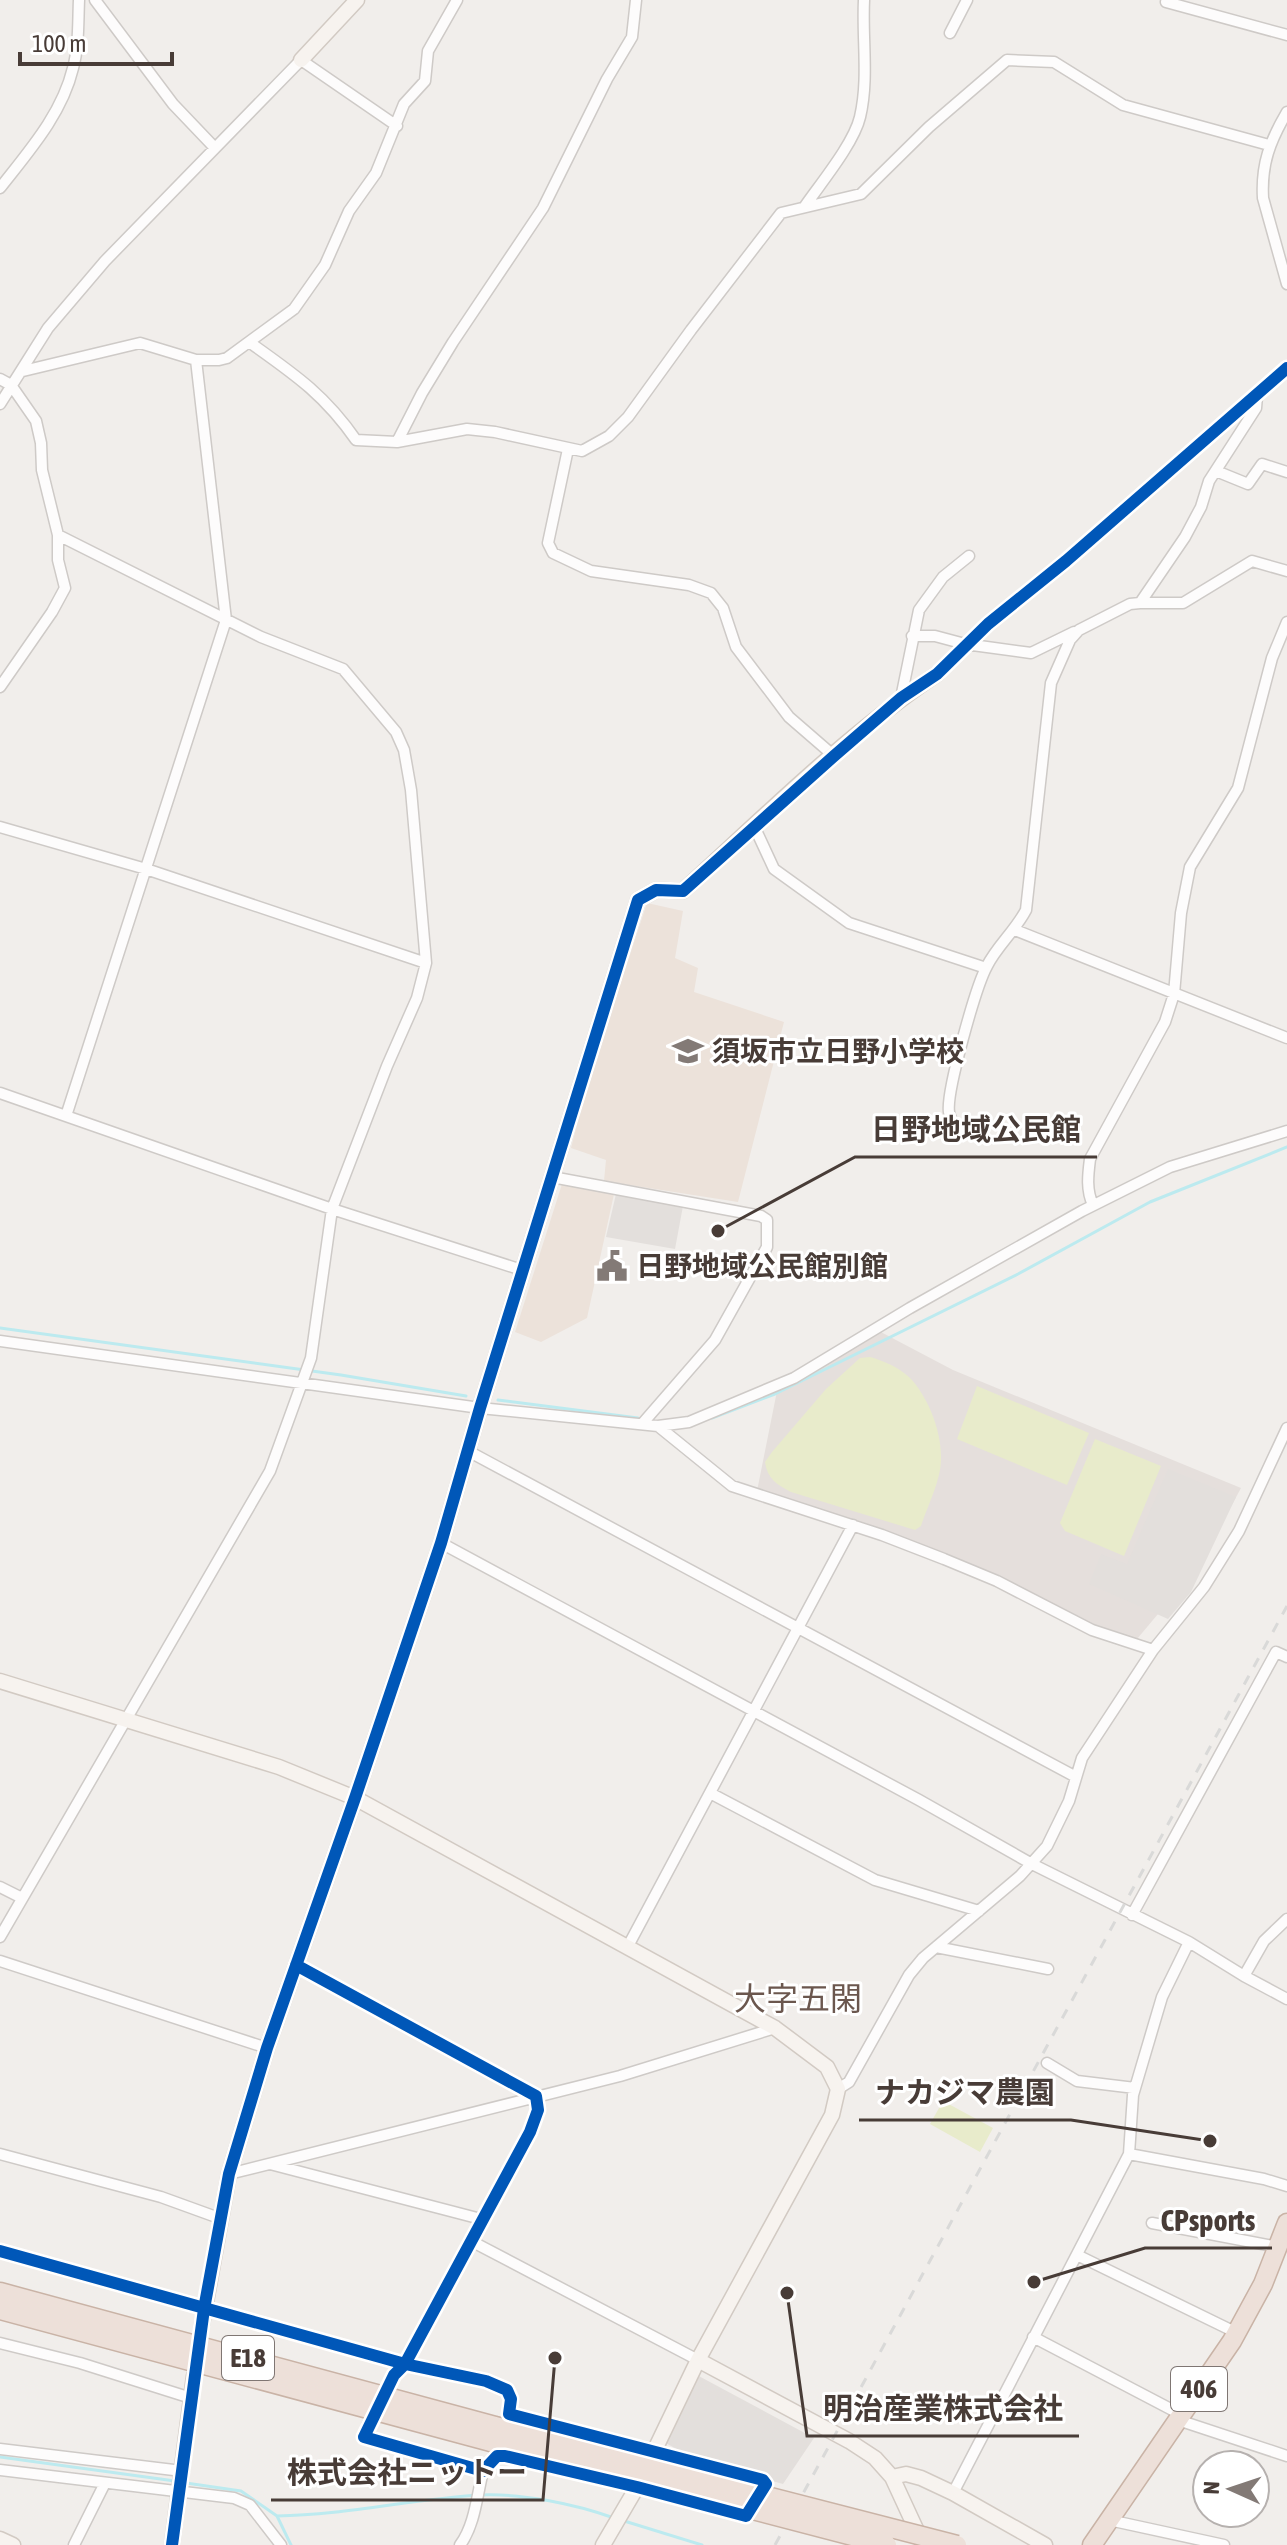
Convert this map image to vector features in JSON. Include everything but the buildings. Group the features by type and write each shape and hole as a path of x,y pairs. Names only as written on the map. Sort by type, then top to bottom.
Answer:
{"highway":[{"name":"406","path":"1092,2545 1237,2333 1263,2284 1287,2223"},
{"name":"E18","path":"0,2292 887,2545"},
{"name":"E18","path":"0,2310 957,2545"}],"street":[{"path":"0,188 59,108 78,42 79,0"},
{"path":"95,0 173,104 214,147"},
{"path":"0,404 48,328 105,261 357,0"},
{"path":"23,371 140,343 196,360 219,360 294,309 325,265 349,211 376,173 404,104 425,81 428,51 457,0"},
{"path":"397,442 453,342 543,208 607,79 632,37 636,0"},
{"path":"805,206 852,137 860,119 866,79 864,0"},
{"path":"950,33 967,0"},
{"path":"1166,2 1287,35"},
{"path":"301,60 397,126"},
{"path":"249,342 335,410 356,440 397,442 467,429 582,451 609,436 628,417 781,213 861,194 929,127 1007,60 1054,62 1123,105 1269,145"},
{"path":"1287,112 1264,161 1263,198 1287,284"},
{"path":"66,1116 226,620 196,360"},
{"path":"202,2324 229,2174 267,2048 441,1543 522,1270 638,900 656,890 683,891 834,756 901,698 937,674 965,644 1066,561 1287,368"},
{"path":"0,379 11,385 36,421 42,470 58,535 58,560 65,588 0,687"},
{"path":"1140,603 1185,537 1216,471 1250,421 1257,396"},
{"path":"568,449 548,543 553,553 591,571 689,585 711,593 723,608 736,647 789,717 834,756"},
{"path":"1216,471 1248,484 1262,464 1287,472"},
{"path":"0,1937 270,1471 305,1376 318,1322 332,1209 387,1066 417,998 426,963 411,790 404,750 396,732 343,669 226,620 58,535"},
{"path":"901,698 919,610 943,577 969,556"},
{"path":"912,636 935,636 965,644 1031,653 1130,604 1183,603 1252,561 1287,571"},
{"path":"1093,1205 1087,1177 1090,1159 1155,1043 1174,994 1181,913 1190,867 1238,788 1272,658 1287,622"},
{"path":"960,1135 949,1111 960,1049 986,968 1026,910 1051,683 1070,640 1079,630"},
{"path":"754,826 774,869 849,923 986,968"},
{"path":"0,827 146,869 426,963"},
{"path":"1015,930 1287,1038"},
{"path":"0,1093 332,1209 522,1270"},
{"path":"0,1341 305,1376 480,1408 658,1426 689,1422 794,1378 910,1308 1093,1205 1170,1167 1287,1131"},
{"path":"552,1177 761,1216 767,1220 767,1247 715,1340 642,1424"},
{"path":"658,1426 732,1486 853,1525 997,1581 1092,1630 1153,1650"},
{"path":"838,2089 849,2082 909,1975 936,1947 1032,1864 1047,1846 1069,1801 1082,1758 1153,1650 1204,1587 1239,1531 1287,1428"},
{"path":"468,1451 1076,1777"},
{"path":"627,1948 853,1525"},
{"path":"441,1543 1032,1864 1189,1942 1287,1999"},
{"path":"1132,1915 1276,1652 1287,1657"},
{"path":"0,1681 279,1767 355,1798 775,2028 827,2067 838,2089 832,2115 698,2360 637,2487 603,2545"},
{"path":"710,1793 875,1880 979,1911"},
{"path":"0,1887 22,1898"},
{"path":"1244,1976 1264,1941 1287,1919"},
{"path":"953,2493 1129,2154 1135,2088 1162,1997 1189,1942"},
{"path":"936,1947 1048,1969"},
{"path":"0,1961 267,2048"},
{"path":"296,1965 536,2096"},
{"path":"229,2174 620,2076 775,2028"},
{"path":"1047,2063 1077,2081 1135,2088"},
{"path":"394,2375 405,2364 530,2132 538,2110 536,2096"},
{"path":"0,2154 161,2197 219,2218"},
{"path":"1129,2154 1287,2186"},
{"path":"268,2163 481,2219"},
{"path":"1152,2223 1278,2247"},
{"path":"471,2241 849,2441 875,2458 892,2477 925,2545"},
{"path":"0,2251 405,2364 458,2374 507,2390 511,2399 483,2471 476,2503 460,2545"},
{"path":"1077,2255 1237,2333"},
{"path":"1033,2337 1180,2418 1287,2456"},
{"path":"0,2343 80,2363 191,2398"},
{"path":"172,2545 194,2376"},
{"path":"368,2424 364,2437 483,2471"},
{"path":"498,2434 653,2450 763,2480 766,2484 746,2516 637,2487 498,2434"},
{"path":"0,2449 182,2471"},
{"path":"0,2470 234,2498 250,2505 281,2545"},
{"path":"892,2477 906,2474 953,2493 1045,2545"},
{"path":"74,2545 105,2483"},
{"path":"1109,2520 1224,2545"}],"shaded area":[{"name":"須坂市立日野小学校","path":"647,903 683,911 675,958 698,968 694,992 784,1022 738,1202 604,1181 606,1160 571,1148 589,1079"},
{"path":"562,1184 614,1194 587,1318 541,1342 515,1332"},
{"path":"616,1194 683,1206 675,1249 606,1237"},
{"path":"877,1330 953,1370 1241,1488 1200,1564 1137,1639 1062,1614 985,1570 757,1491 777,1391"},
{"path":"1168,1469 1236,1497 1191,1592 1168,1619 1089,1584 1101,1554 1127,1564"},
{"path":"695,2374 814,2438 783,2484 693,2458 662,2441"}],"green space":[{"path":"870,1357 891,1365 909,1377 928,1404 936,1426 941,1449 939,1475 921,1526 915,1530 791,1492 781,1487 766,1468 765,1462 772,1452 826,1389 860,1358"},
{"path":"977,1386 1089,1433 1067,1485 957,1439"},
{"path":"1095,1439 1161,1466 1124,1556 1065,1531 1060,1523"},
{"path":"943,2101 993,2128 980,2152 930,2124"}],"waterway":[{"path":"712,1418 775,1394 1018,1274 1150,1202 1287,1147"},
{"path":"0,1328 341,1375 466,1396"},
{"path":"498,1400 638,1418"},
{"path":"0,2457 175,2481"},
{"path":"186,2483 241,2491 277,2516 291,2545"},
{"path":"277,2516 496,2495 548,2500 614,2518"},
{"path":"621,2520 702,2545"}],"railway":[{"path":"775,2545 1287,1606"}],"cycle path":[{"path":"172,2545 204,2309 229,2174 267,2048 441,1543 638,900 656,890 683,891 834,756 901,698 937,674 988,624 1066,561 1287,368"},
{"path":"0,2251 405,2364 486,2381 507,2390 511,2399 509,2414 763,2480 766,2484 746,2516 505,2456 497,2456 483,2471 364,2437 394,2375 405,2364 530,2132 538,2110 536,2096 296,1965"}],"place":[{"name":"須坂市立日野小学校","path":"688,1051"},
{"name":"日野地域公民館","path":"718,1231"},
{"name":"日野地域公民館別館","path":"612,1266"},
{"name":"ナカジマ農園","path":"1210,2141"},
{"name":"CPsports","path":"1034,2282"},
{"name":"明治産業株式会社","path":"787,2293"},
{"name":"株式会社ニットー","path":"555,2358"}],"district":[{"name":"大字五閑","path":"798,1998"}]}
